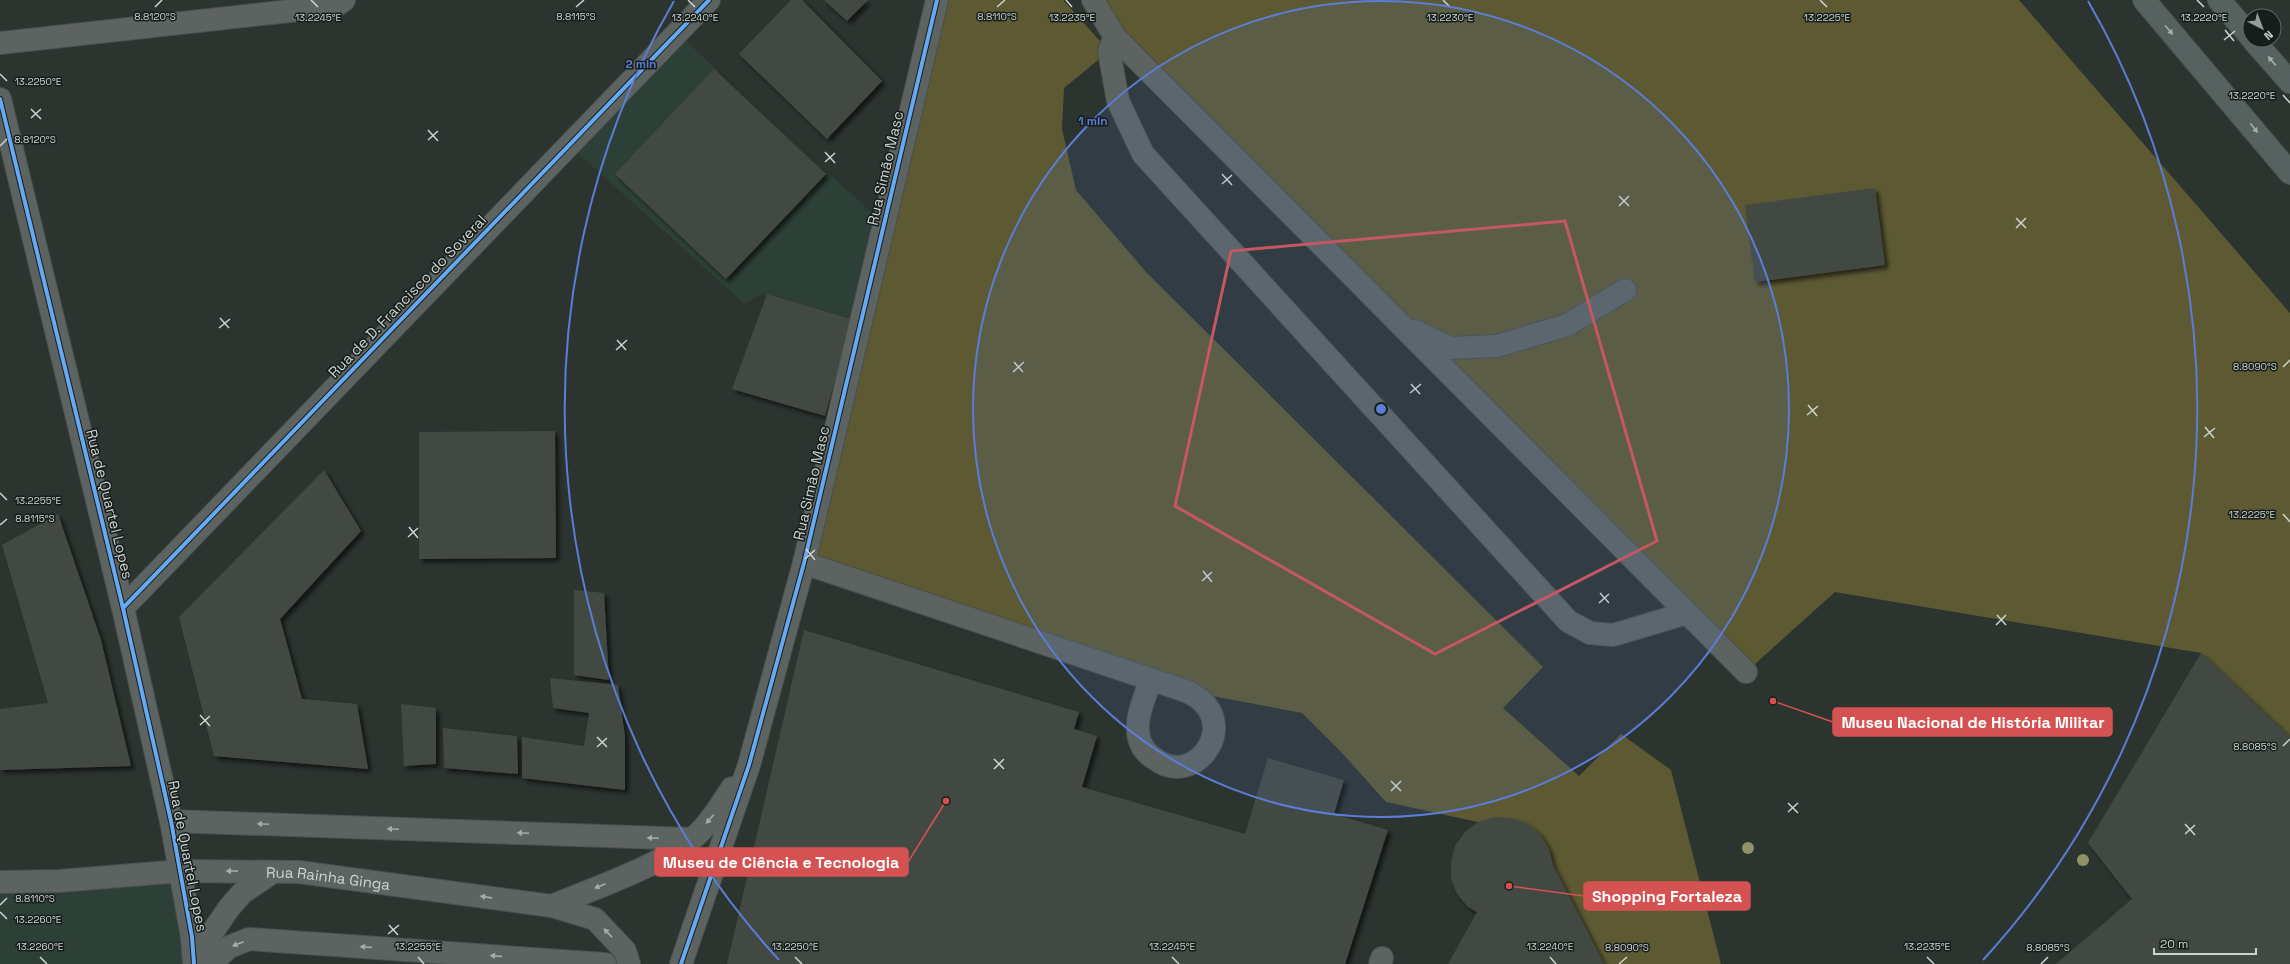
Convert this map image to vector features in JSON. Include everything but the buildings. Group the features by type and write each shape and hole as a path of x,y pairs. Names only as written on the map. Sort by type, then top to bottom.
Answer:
{"main road":[{"path":"2144,0 2290,173"},
{"path":"2219,0 2242,27"},
{"path":"2260,48 2290,82"}],"street":[{"path":"0,43 298,5 319,11 333,8 344,0"},
{"name":"Rua de D. Francisco do Soveral","path":"123,608 709,0"},
{"name":"Rua Simão Masc","path":"681,964 749,765 804,563 937,0"},
{"path":"1093,0 1115,37 1746,672"},
{"path":"1115,37 1109,51 1118,101 1143,154 1568,621 1590,633 1613,635 1687,613"},
{"name":"Rua de Quartel Lopes","path":"0,99 123,608 171,821 200,962"},
{"path":"1400,324 1450,348 1497,346 1567,325 1625,290"},
{"path":"804,563 1151,679"},
{"path":"552,906 662,858 692,839 714,816 749,765"},
{"path":"171,821 692,839"},
{"name":"Rua Rainha Ginga","path":"0,882 59,881 181,871 299,872 552,906 595,919 625,951 629,964"},
{"path":"200,962 229,908 242,893 273,872"},
{"path":"200,962 229,947 249,939 605,964"}],"highlighted area":[{"path":"1565,221 1657,541 1435,654 1175,506 1231,251"}],"shaded area":[{"path":"937,0 1063,0 1109,51 1064,88 1062,129 1076,190 1146,272 1543,667 1503,708 1579,776 1621,734 1671,770 1721,964 1534,964 1478,822 1386,802 1343,754 1302,713 1186,691 804,563"},
{"path":"1096,0 2019,0 2290,313 2290,737 2201,653 1835,592 1746,672 1115,37"},
{"path":"677,33 884,224 861,321 767,294 759,295 745,304 569,145"},
{"path":"181,871 192,964 0,964 0,883"}],"cycle path":[{"path":"123,608 709,0"},
{"path":"681,964 749,765 804,563 937,0"},
{"path":"0,99 123,608 171,821 192,937 194,964"}],"place":[{"name":"Museu Nacional de História Militar","path":"1773,701"},
{"name":"Museu de Ciência e Tecnologia","path":"946,801"},
{"name":"Shopping Fortaleza","path":"1509,886"}]}
